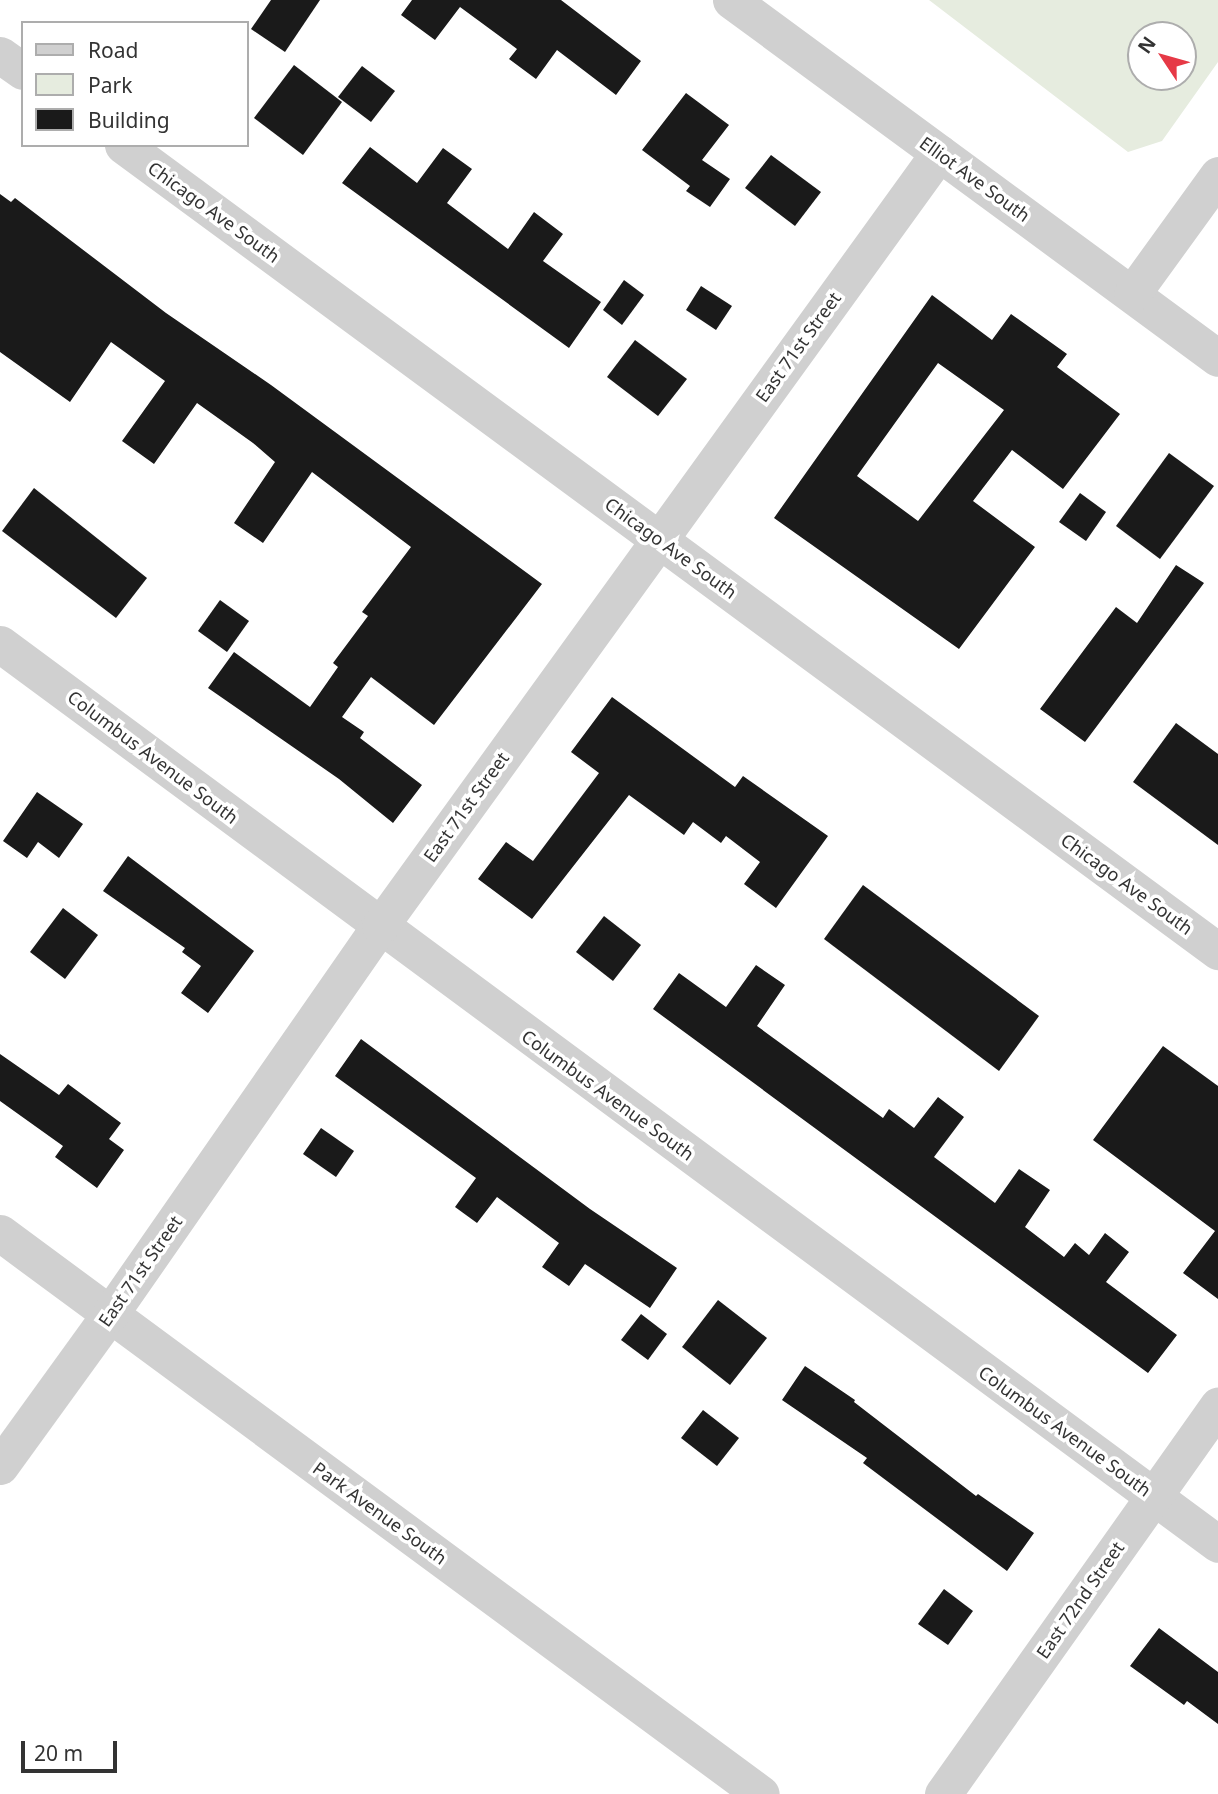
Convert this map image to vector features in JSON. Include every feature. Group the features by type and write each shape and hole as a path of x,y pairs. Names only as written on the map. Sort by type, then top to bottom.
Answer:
{"street":[{"name":"Elliot Ave South","path":"731,0 1218,358"},
{"path":"0,55 21,70"},
{"name":"Chicago Ave South","path":"126,147 1218,951"},
{"name":"East 71st Street","path":"0,1466 110,1314 380,926 939,153"},
{"path":"1132,294 1218,175"},
{"name":"Columbus Avenue South","path":"0,643 1218,1544"},
{"name":"Park Avenue South","path":"0,1233 761,1794"},
{"name":"East 72nd Street","path":"943,1794 1218,1406"}],"green space":[{"path":"929,0 1218,0 1218,62 1162,141 1128,152"}],"building":[{"path":"271,0 320,0 285,52 251,29"},
{"path":"412,0 561,0 641,61 616,95 557,50 536,79 509,59 517,49 460,7 435,40 401,15"},
{"path":"294,65 342,102 303,155 254,118"},
{"path":"362,66 395,91 371,122 338,97"},
{"path":"686,93 729,125 702,160 730,179 710,207 686,191 690,186 642,150"},
{"path":"370,147 417,183 443,148 472,169 447,203 508,249 534,212 563,234 543,261 601,302 569,348 342,183"},
{"path":"771,155 821,192 795,226 745,188"},
{"path":"0,194 11,202 15,198 166,313 271,385 542,584 434,725 371,677 342,717 364,732 360,738 422,785 393,823 339,779 208,688 234,652 310,707 338,667 333,663 368,616 362,612 411,547 312,472 263,543 234,523 275,462 253,443 197,403 154,464 122,441 165,381 111,342 70,402 0,352"},
{"path":"624,280 644,295 622,325 603,310"},
{"path":"701,286 732,306 716,330 686,310"},
{"path":"932,295 992,340 1011,314 1067,354 1057,367 1120,414 1063,489 1012,450 973,501 1035,547 959,649 774,518","holes":["938,363 1004,410 918,521 857,476"]},
{"path":"635,340 687,379 658,416 607,377"},
{"path":"1169,453 1214,486 1160,559 1116,526"},
{"path":"34,488 147,578 116,618 2,531"},
{"path":"1080,493 1106,512 1086,541 1059,522"},
{"path":"1176,565 1204,583 1085,742 1040,709 1116,607 1137,623"},
{"path":"220,600 249,621 227,652 198,631"},
{"path":"612,697 735,787 743,776 828,836 776,908 744,884 760,862 726,836 721,843 693,822 684,835 629,795 532,919 478,879 506,842 533,861 599,773 571,752"},
{"path":"1176,723 1218,754 1218,845 1133,782"},
{"path":"37,792 83,824 59,858 38,842 27,858 3,841"},
{"path":"128,856 254,951 208,1013 181,993 201,966 182,952 185,948 103,891"},
{"path":"863,885 1039,1016 999,1071 824,939"},
{"path":"63,908 98,935 65,979 30,952"},
{"path":"604,916 641,945 613,981 576,952"},
{"path":"756,965 785,985 757,1026 883,1118 889,1109 914,1128 938,1097 964,1117 934,1157 995,1203 1019,1169 1050,1190 1025,1227 1064,1257 1075,1243 1089,1255 1105,1233 1129,1252 1106,1282 1177,1335 1148,1373 653,1009 679,973 726,1007"},
{"path":"361,1039 590,1209 677,1268 650,1308 585,1264 569,1286 542,1267 559,1243 497,1197 477,1223 455,1207 476,1178 335,1076"},
{"path":"1163,1046 1218,1086 1218,1299 1183,1273 1215,1231 1093,1140"},
{"path":"0,1054 59,1095 68,1084 121,1123 109,1139 124,1150 97,1188 55,1157 63,1146 0,1101"},
{"path":"321,1128 354,1151 336,1177 303,1154"},
{"path":"718,1300 767,1338 730,1385 682,1347"},
{"path":"641,1314 667,1334 648,1360 621,1340"},
{"path":"805,1366 855,1400 854,1402 976,1496 978,1494 1034,1533 1007,1571 863,1463 867,1458 782,1400"},
{"path":"703,1410 739,1438 717,1466 681,1438"},
{"path":"944,1589 973,1611 948,1645 918,1624"},
{"path":"1159,1628 1218,1672 1218,1724 1187,1701 1184,1705 1130,1666"}]}
